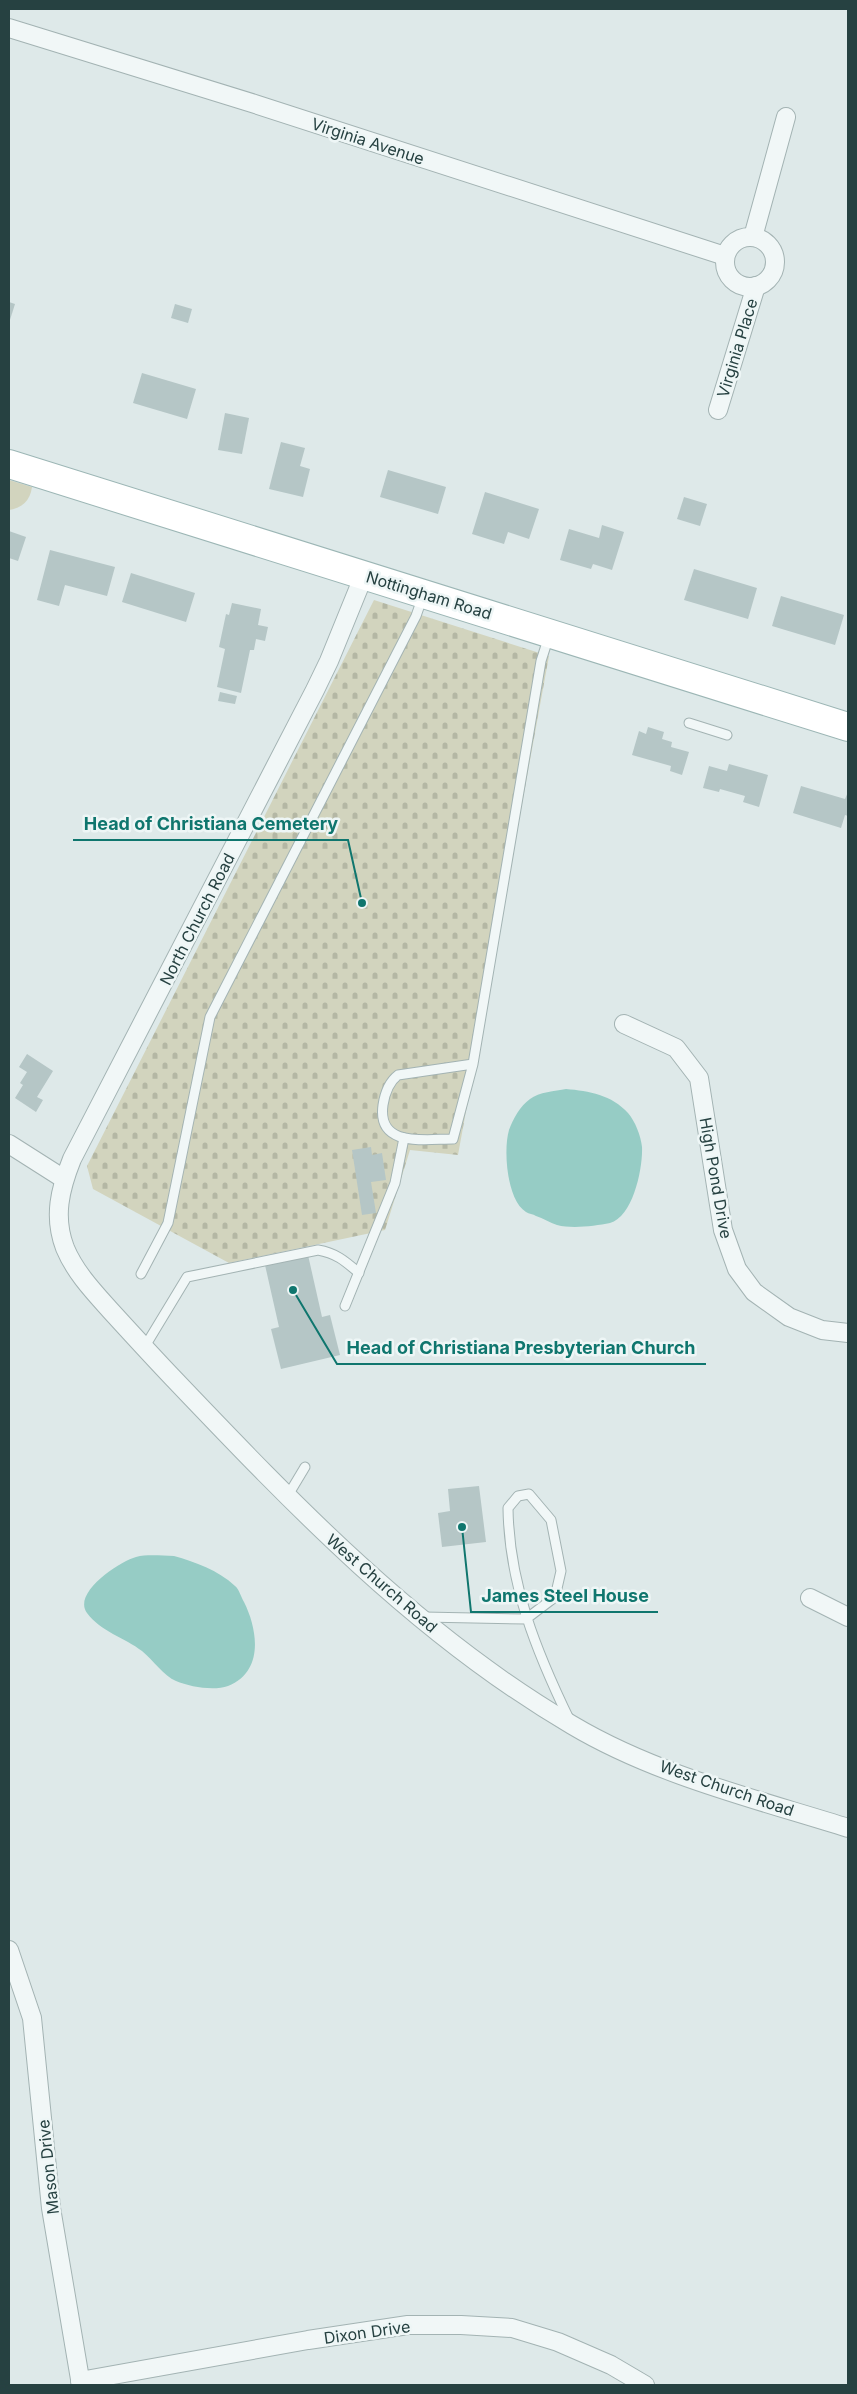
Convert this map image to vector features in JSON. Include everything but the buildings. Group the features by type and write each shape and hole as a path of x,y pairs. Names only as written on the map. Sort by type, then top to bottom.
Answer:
{"main road":[{"name":"Nottingham Road","path":"9,464 848,727"}],"street":[{"name":"Virginia Avenue","path":"9,28 255,104 725,256"},
{"path":"754,237 786,117"},
{"path":"746,237 754,237 769,245 776,260 771,277 756,286 748,287 732,280 727,273 725,256 732,243 746,237"},
{"name":"Virginia Place","path":"718,410 756,286"},
{"name":"North Church Road","path":"64,1179 85,1132 195,925 325,668 364,575"},
{"name":"High Pond Drive","path":"624,1024 676,1048 700,1078 722,1230 737,1269 754,1292 789,1317 822,1330 848,1333"},
{"path":"9,1144 64,1179"},
{"name":"West Church Road","path":"64,1179 58,1211 61,1237 66,1250 82,1276 144,1348 286,1498 345,1553 419,1617 513,1686 572,1726 620,1750 683,1775 848,1828"},
{"path":"810,1598 848,1617"},
{"name":"Mason Drive","path":"9,1950 32,2018 51,2208 80,2383"},
{"name":"Dixon Drive","path":"80,2383 308,2340 408,2325 452,2325 512,2328 558,2342 611,2365 645,2385"}],"lane":[{"path":"141,1274 168,1223 210,1017 346,756 416,616 423,594"},
{"path":"472,1064 398,1074 391,1081 383,1107 384,1120 388,1130 396,1136 404,1138 453,1139 472,1064 541,661 550,634"},
{"path":"689,723 727,735"},
{"path":"345,1306 395,1183 404,1138"},
{"path":"144,1348 187,1277 318,1250 331,1252 341,1257 358,1273"},
{"path":"286,1498 305,1466"},
{"path":"419,1617 526,1619 555,1597 561,1571 551,1520 529,1494 518,1496 508,1508 508,1541 526,1619 540,1657 572,1726"}],"green space":[{"path":"9,480 32,487 25,503 18,508 9,510"},
{"path":"374,600 549,656 458,1155 410,1150 385,1230 229,1263 93,1189 87,1166"}],"shaded area":[{"path":"566,1089 600,1095 615,1102 631,1116 639,1134 642,1156 635,1191 625,1212 618,1219 610,1223 576,1227 554,1224 526,1212 514,1197 508,1174 506,1150 509,1130 515,1117 523,1105 534,1097 547,1092"},
{"path":"141,1556 174,1556 206,1567 228,1580 238,1589 249,1613 255,1637 253,1661 248,1671 240,1680 228,1686 202,1688 172,1679 142,1651 106,1630 87,1613 84,1605 86,1596 100,1579 119,1565"}],"place":[{"name":"Head of Christiana Cemetery","path":"362,903"},
{"name":"Head of Christiana Presbyterian Church","path":"293,1290"},
{"name":"James Steel House","path":"462,1527"}]}
